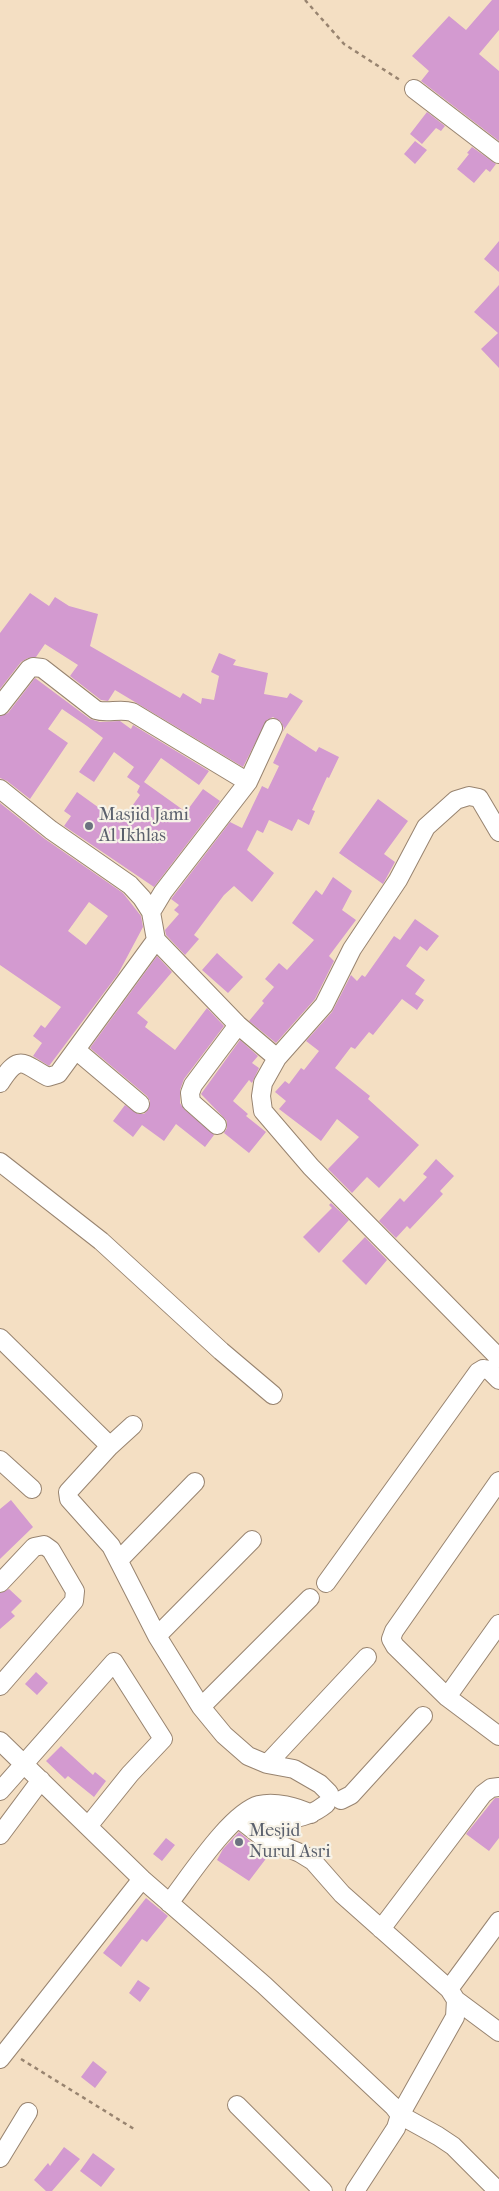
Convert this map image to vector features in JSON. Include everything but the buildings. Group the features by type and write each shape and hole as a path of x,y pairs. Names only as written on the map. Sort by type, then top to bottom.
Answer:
{"street":[{"path":"414,89 499,154"},
{"path":"0,706 29,669 33,667 42,668 96,710 107,713 121,710 132,712 248,782"},
{"path":"151,912 164,892 248,782 273,728"},
{"path":"0,789 51,830 130,885 151,912 156,940 238,1025 277,1058"},
{"path":"499,832 479,798 469,796 456,800 426,827 398,880 352,950 324,1004 277,1058 264,1083 261,1096 263,1111 311,1167 499,1358"},
{"path":"0,1083 12,1067 22,1063 31,1066 48,1077 55,1076 156,940"},
{"path":"217,1125 191,1102 190,1093 192,1085 238,1025"},
{"path":"76,1050 140,1104"},
{"path":"0,1162 100,1241 221,1351 274,1395"},
{"path":"0,1338 110,1446"},
{"path":"326,1584 478,1372 483,1369 489,1370 499,1380"},
{"path":"133,1425 110,1446 68,1492 69,1499 111,1546 157,1636 201,1707 224,1735 248,1756 267,1764 294,1769 320,1784 332,1799"},
{"path":"0,1460 32,1489"},
{"path":"499,1481 394,1631 391,1639 395,1646 446,1697 499,1736"},
{"path":"119,1560 195,1482"},
{"path":"157,1636 252,1540"},
{"path":"0,1583 34,1546 44,1546 51,1550 75,1591 76,1596 74,1601 0,1686"},
{"path":"201,1707 310,1598"},
{"path":"446,1697 499,1624"},
{"path":"267,1764 367,1657"},
{"path":"0,1791 114,1662 163,1739 130,1774 88,1825"},
{"path":"169,1903 225,1830 242,1816 257,1806 268,1804 295,1808 311,1814 332,1799 351,1795 423,1716"},
{"path":"0,1741 142,1879 264,1985 394,2107 400,2115 453,2146 498,2191"},
{"path":"0,1835 41,1780"},
{"path":"381,1930 483,1794 491,1788 499,1787"},
{"path":"242,1816 264,1838 300,1853 313,1861 342,1894 381,1930 452,1995 499,2032"},
{"path":"4,2054 142,1879"},
{"path":"355,2191 396,2128 400,2115 455,2017 452,1995 499,1922"},
{"path":"237,2105 323,2191"},
{"path":"0,2158 28,2112"}],"path":[{"path":"305,0 344,44 414,89"},
{"path":"4,2054 134,2129"}],"place":[{"name":"Masjid Jami Al Ikhlas","path":"89,826"},
{"name":"Mesjid Nurul Asri","path":"239,1842"}]}
